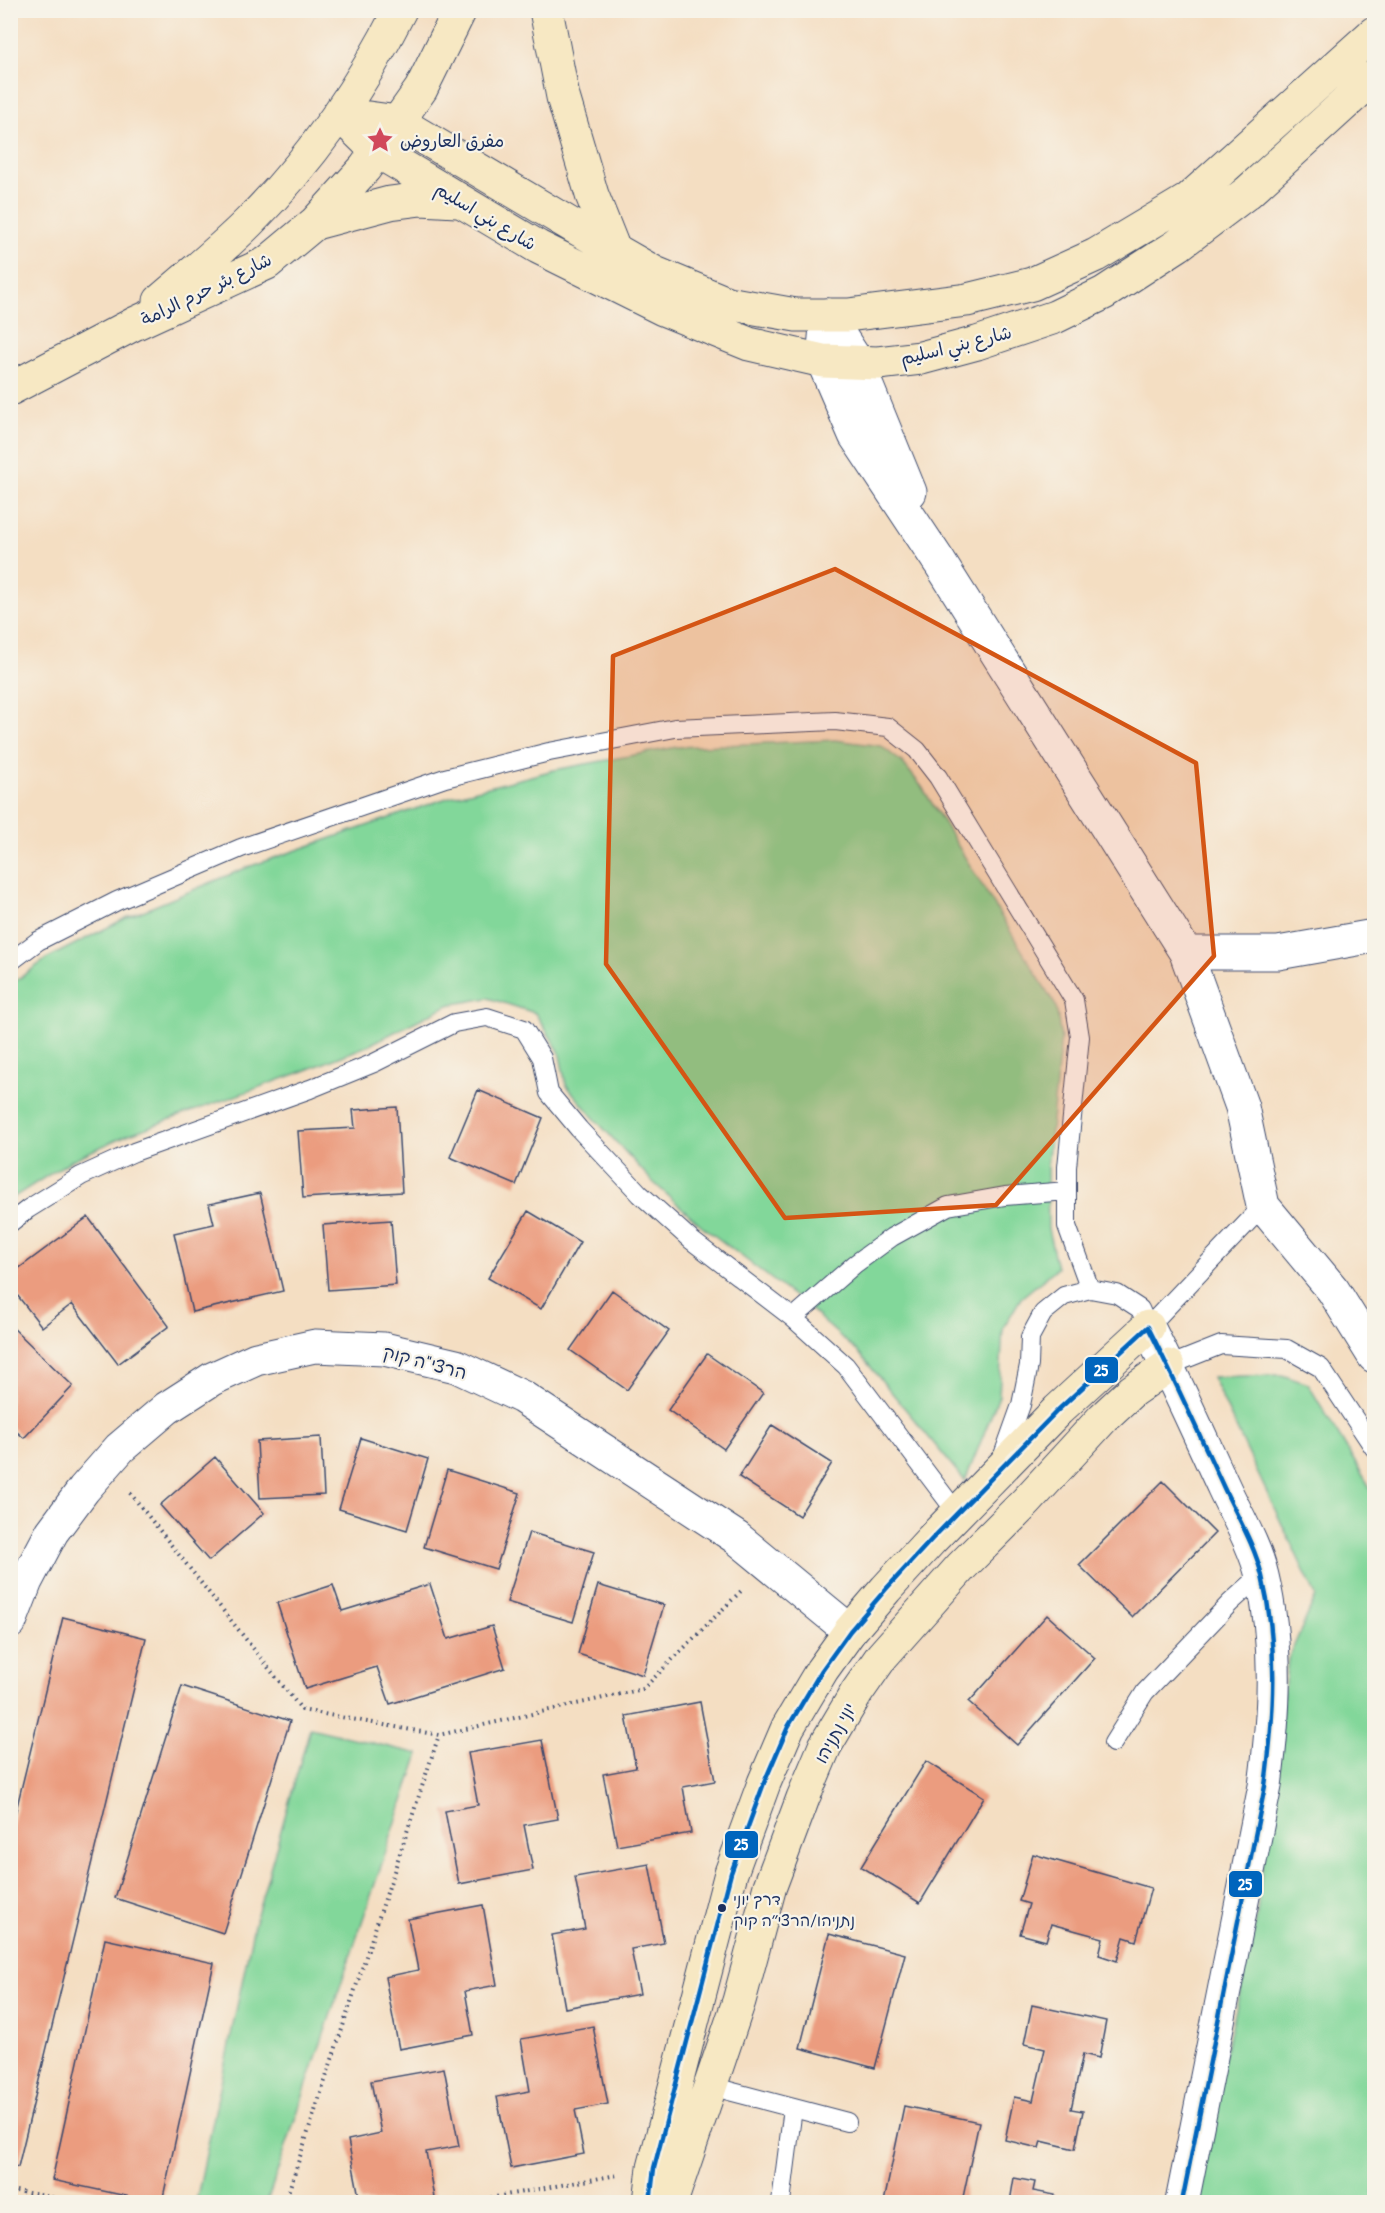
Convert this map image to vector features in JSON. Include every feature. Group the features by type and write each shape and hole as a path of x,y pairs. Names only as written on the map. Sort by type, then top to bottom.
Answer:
{"main road":[{"name":"شارع بئر حرم الرامة","path":"134,324 248,222 288,180 339,114 380,50 400,10"},
{"name":"شارع بئر حرم الرامة","path":"134,324 267,263 315,223 365,168 421,90 460,10"},
{"path":"546,10 563,98 592,195 614,250"},
{"path":"339,114 398,122 655,273 727,303 796,315 884,312 967,300 1032,284 1095,255 1188,200 1374,33"},
{"name":"شارع بني اسليم","path":"339,114 377,151 538,247 663,309 749,344 823,361 878,363 921,358 977,344 1055,317 1104,293 1178,245 1248,192 1374,77"},
{"path":"315,223 390,203 421,199 461,201"},
{"path":"10,389 134,324"},
{"path":"650,2202 654,2168 731,1873 764,1783 788,1727 822,1670 850,1631 996,1473 1058,1410 1148,1327"},
{"name":"יוני נתניהו","path":"671,2202 739,2001 770,1886 825,1746 857,1692 882,1656 961,1567 1026,1502 1104,1417 1131,1391 1168,1366"}],"street":[{"path":"827,315 823,361 855,435 939,563 1186,953 1242,1107 1263,1206 1333,1290 1374,1356"},
{"path":"827,315 857,362 939,563"},
{"path":"1186,953 1278,953 1374,936"},
{"path":"1148,1327 1168,1366 1262,1574 1270,1620 1274,1670 1273,1725 1266,1786 1182,2202"},
{"name":"הרצי\"ה קוק","path":"10,1622 26,1581 52,1532 84,1489 120,1449 167,1408 212,1379 256,1359 315,1346 384,1349 456,1366 522,1397 737,1538 850,1631"}],"lane":[{"path":"10,962 38,941 117,901 169,879 241,849 445,778 549,752 675,728 835,721 888,727 917,750 938,777 1074,1000 1080,1037 1067,1167 1067,1226 1090,1289"},
{"path":"10,1223 81,1176 134,1152 332,1080 374,1063 454,1023 487,1017 524,1029 542,1058 549,1093 579,1129 640,1194 691,1240 793,1318 846,1366 957,1513"},
{"path":"793,1318 855,1264 892,1237 948,1206 1005,1196 1067,1191"},
{"path":"996,1473 1020,1405 1029,1365 1030,1337 1043,1313 1064,1296 1090,1289 1117,1294 1140,1309 1148,1327 1263,1206"},
{"path":"1168,1366 1221,1345 1287,1349 1321,1368 1374,1448"},
{"path":"1113,1743 1145,1692 1262,1574"},
{"path":"710,2086 848,2122"},
{"path":"781,2202 793,2108"}],"path":[{"path":"107,1464 302,1710 439,1735 643,1689 770,1563"},
{"path":"285,2202 439,1735"},
{"path":"467,2202 654,2168"},
{"path":"10,2190 80,2202"}],"highlighted area":[{"path":"835,569 1196,763 1214,956 996,1205 785,1218 606,964 613,656"}],"green space":[{"path":"835,740 881,746 903,763 922,787 1056,1006 1061,1038 1047,1166 1048,1229 1057,1268 1021,1298 1003,1328 999,1396 965,1481 859,1353 804,1304 702,1226 653,1182 593,1117 566,1085 559,1051 535,1013 488,998 448,1005 367,1046 127,1135 72,1160 11,1199 10,985 48,958 126,918 248,867 450,797 554,770 677,747"},
{"path":"1282,1375 1308,1384 1374,1494 1374,2202 1188,2202 1254,1937 1288,1659 1316,1596 1212,1377"},
{"path":"310,1728 419,1754 267,2202 196,2202 254,1925"}],"building":[{"path":"478,1090 543,1118 516,1185 450,1157"},
{"path":"397,1107 402,1192 303,1198 298,1131 355,1128 353,1110"},
{"path":"260,1193 283,1291 192,1312 174,1233 214,1224 209,1204"},
{"path":"528,1211 580,1242 541,1309 488,1278"},
{"path":"88,1217 169,1326 118,1364 72,1304 42,1327 10,1286 10,1275"},
{"path":"391,1220 396,1285 328,1290 323,1225"},
{"path":"612,1290 669,1331 627,1390 570,1350"},
{"path":"10,1325 73,1386 24,1438 10,1426"},
{"path":"707,1354 763,1393 724,1449 668,1410"},
{"path":"772,1425 832,1463 799,1516 739,1477"},
{"path":"321,1437 324,1495 260,1498 257,1441"},
{"path":"361,1438 428,1459 407,1530 339,1509"},
{"path":"215,1457 264,1513 209,1561 160,1505"},
{"path":"447,1470 520,1493 496,1569 424,1547"},
{"path":"1163,1481 1215,1533 1132,1617 1079,1565"},
{"path":"529,1532 594,1552 573,1622 507,1602"},
{"path":"430,1584 448,1639 492,1626 505,1668 390,1704 377,1667 305,1689 277,1603 333,1585 342,1611"},
{"path":"598,1585 664,1605 643,1675 578,1654"},
{"path":"1047,1615 1095,1658 1017,1745 969,1702"},
{"path":"63,1617 146,1638 18,2167 10,2165 10,1835"},
{"path":"182,1686 290,1721 223,1933 115,1898"},
{"path":"700,1702 715,1781 683,1787 691,1833 617,1846 603,1774 636,1768 626,1716"},
{"path":"542,1740 558,1819 524,1825 533,1870 459,1884 445,1811 478,1805 468,1753"},
{"path":"926,1761 984,1797 920,1903 861,1867"},
{"path":"1033,1854 1151,1888 1136,1941 1124,1937 1117,1961 1099,1955 1103,1938 1051,1924 1046,1941 1020,1934 1029,1904 1019,1901"},
{"path":"649,1864 664,1943 631,1949 640,1994 565,2008 552,1935 585,1929 575,1877"},
{"path":"483,1905 497,1985 465,1991 473,2035 399,2049 385,1977 418,1970 408,1919"},
{"path":"829,1934 905,1954 875,2068 800,2048"},
{"path":"105,1939 214,1963 162,2202 52,2180"},
{"path":"1032,2005 1106,2021 1099,2058 1083,2054 1071,2109 1083,2111 1075,2149 1041,2141 1039,2148 1005,2140 1014,2097 1033,2101 1045,2049 1024,2044"},
{"path":"593,2026 608,2104 575,2110 584,2154 511,2168 497,2097 530,2091 521,2039"},
{"path":"444,2068 459,2146 426,2152 434,2197 403,2202 360,2202 348,2140 381,2133 371,2081"},
{"path":"904,2106 979,2122 962,2202 884,2202"},
{"path":"1014,2178 1035,2182 1033,2191 1055,2195 1054,2202 1010,2202"}],"transit line":[{"name":"25","path":"650,2202 654,2168 731,1873 764,1783 788,1727 822,1670 850,1631 886,1589 1058,1410 1148,1327 1255,1554 1267,1602 1273,1655 1271,1734 1265,1786 1182,2202"}],"place":[{"name":"مفرق العاروض","path":"380,140"},
{"name":"דרך יוני נתניהו/הרצי״ה קוק","path":"722,1908"}]}
